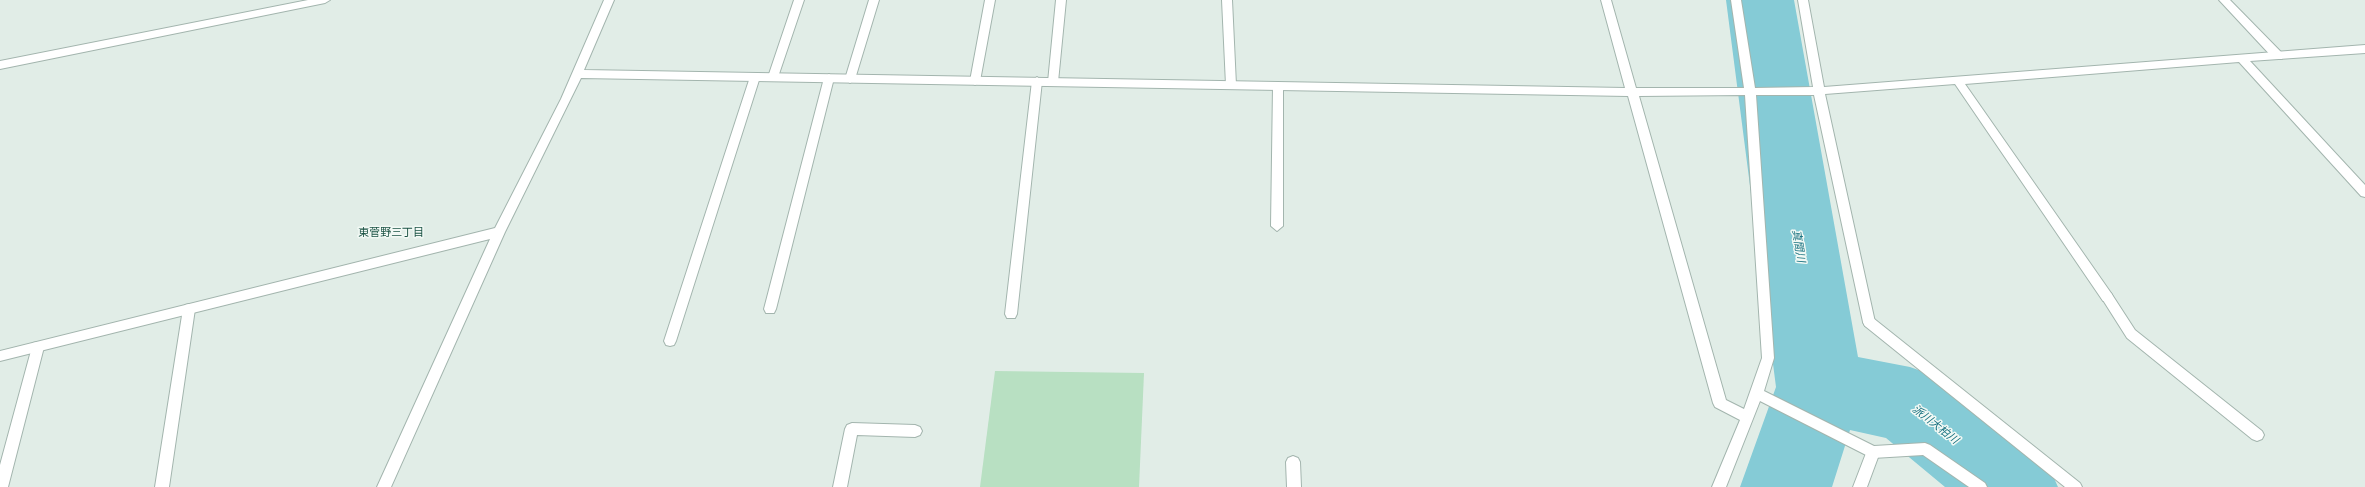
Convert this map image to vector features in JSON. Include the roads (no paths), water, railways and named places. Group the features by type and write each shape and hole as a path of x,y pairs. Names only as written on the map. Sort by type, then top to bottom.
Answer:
{"street":[{"path":"0,65 325,0"},
{"path":"384,487 498,232 577,74 609,0"},
{"path":"774,77 799,0"},
{"path":"850,79 874,0"},
{"path":"974,81 990,0"},
{"path":"1053,82 1061,0"},
{"path":"1227,0 1231,85"},
{"path":"1606,0 1720,403 1748,418"},
{"path":"1719,487 1758,394 1768,358 1750,92 1736,0"},
{"path":"1803,0 1819,91 1869,322 2075,487"},
{"path":"2224,0 2278,56"},
{"path":"577,74 1631,92 1750,92 1819,91 2365,49"},
{"path":"2242,59 2365,193"},
{"path":"670,341 755,77"},
{"path":"770,309 829,78"},
{"path":"1011,314 1037,81"},
{"path":"1958,81 2131,334 2257,435"},
{"path":"1277,226 1278,86"},
{"path":"0,356 498,232"},
{"path":"162,487 189,309"},
{"path":"1,487 38,347"},
{"path":"1758,394 1782,408 1873,452 1925,449 1980,487"},
{"path":"840,487 852,429 914,431"},
{"path":"1860,487 1873,452"},
{"path":"1293,462 1294,487"}],"waterway":[{"name":"真間川","path":"1760,0 1820,387"},
{"name":"真間川","path":"1786,487 1820,387"},
{"name":"派川大柏川","path":"1820,387 1910,405 2012,487"}],"district":[{"name":"東菅野三丁目","path":"391,233"}]}
